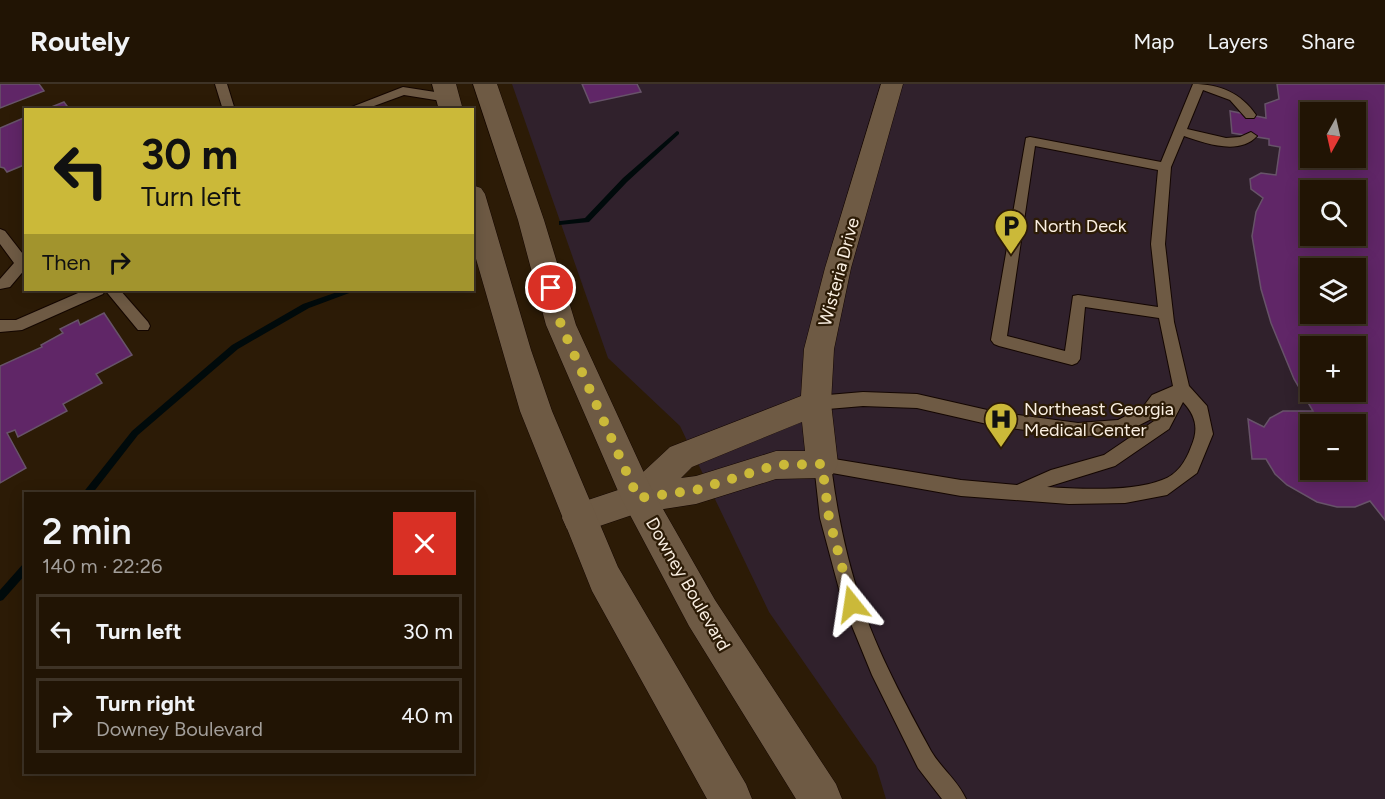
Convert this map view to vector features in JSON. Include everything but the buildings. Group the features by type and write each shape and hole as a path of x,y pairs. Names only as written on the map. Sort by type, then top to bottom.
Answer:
{"main road":[{"name":"Downey Boulevard","path":"485,84 531,220 561,325 638,498 702,613 821,799"},
{"path":"474,201 516,350 536,411 605,579 731,799"}],"street":[{"name":"Wisteria Drive","path":"822,464 816,403 819,349 835,279 892,84"},
{"path":"638,498 681,457 816,403"},
{"path":"579,518 638,498 696,490 776,465 822,464"}],"lane":[{"path":"221,84 228,108"},
{"path":"955,799 925,761 879,668 852,604 829,518 822,464 961,488 1069,496 1125,495 1167,487 1191,468 1205,434 1201,411 1182,389 1166,314 1158,244 1164,167 1199,85 1235,96 1244,104 1250,115"},
{"path":"356,108 403,91 448,97"},
{"path":"1179,131 1216,141 1236,143 1251,136"},
{"path":"1164,167 1030,141 999,340 1072,359 1078,300 1166,314"},
{"path":"0,234 22,263 5,283 0,284"},
{"path":"0,326 17,326 96,291"},
{"path":"113,291 142,326"},
{"path":"816,403 863,399 917,402 996,419 1078,430 1119,427 1149,412 1158,400 1182,389"},
{"path":"1022,491 1052,477 1109,461 1162,424 1182,389"}],"shaded area":[{"name":"Northeast Georgia Medical Center","path":"512,84 1385,84 1385,799 886,799 876,766 769,612 680,426 608,358"}],"waterway":[{"path":"561,223 587,220 625,180 677,133"},
{"path":"88,492 135,433 235,347 306,306 346,291"},
{"path":"0,597 24,569"}],"place":[{"name":"North Deck","path":"1011,255"},
{"name":"Northeast Georgia Medical Center","path":"1001,448"}],"route":[{"path":"551,288 561,325 638,498 696,490 776,465 822,464 829,518 852,604"}]}
